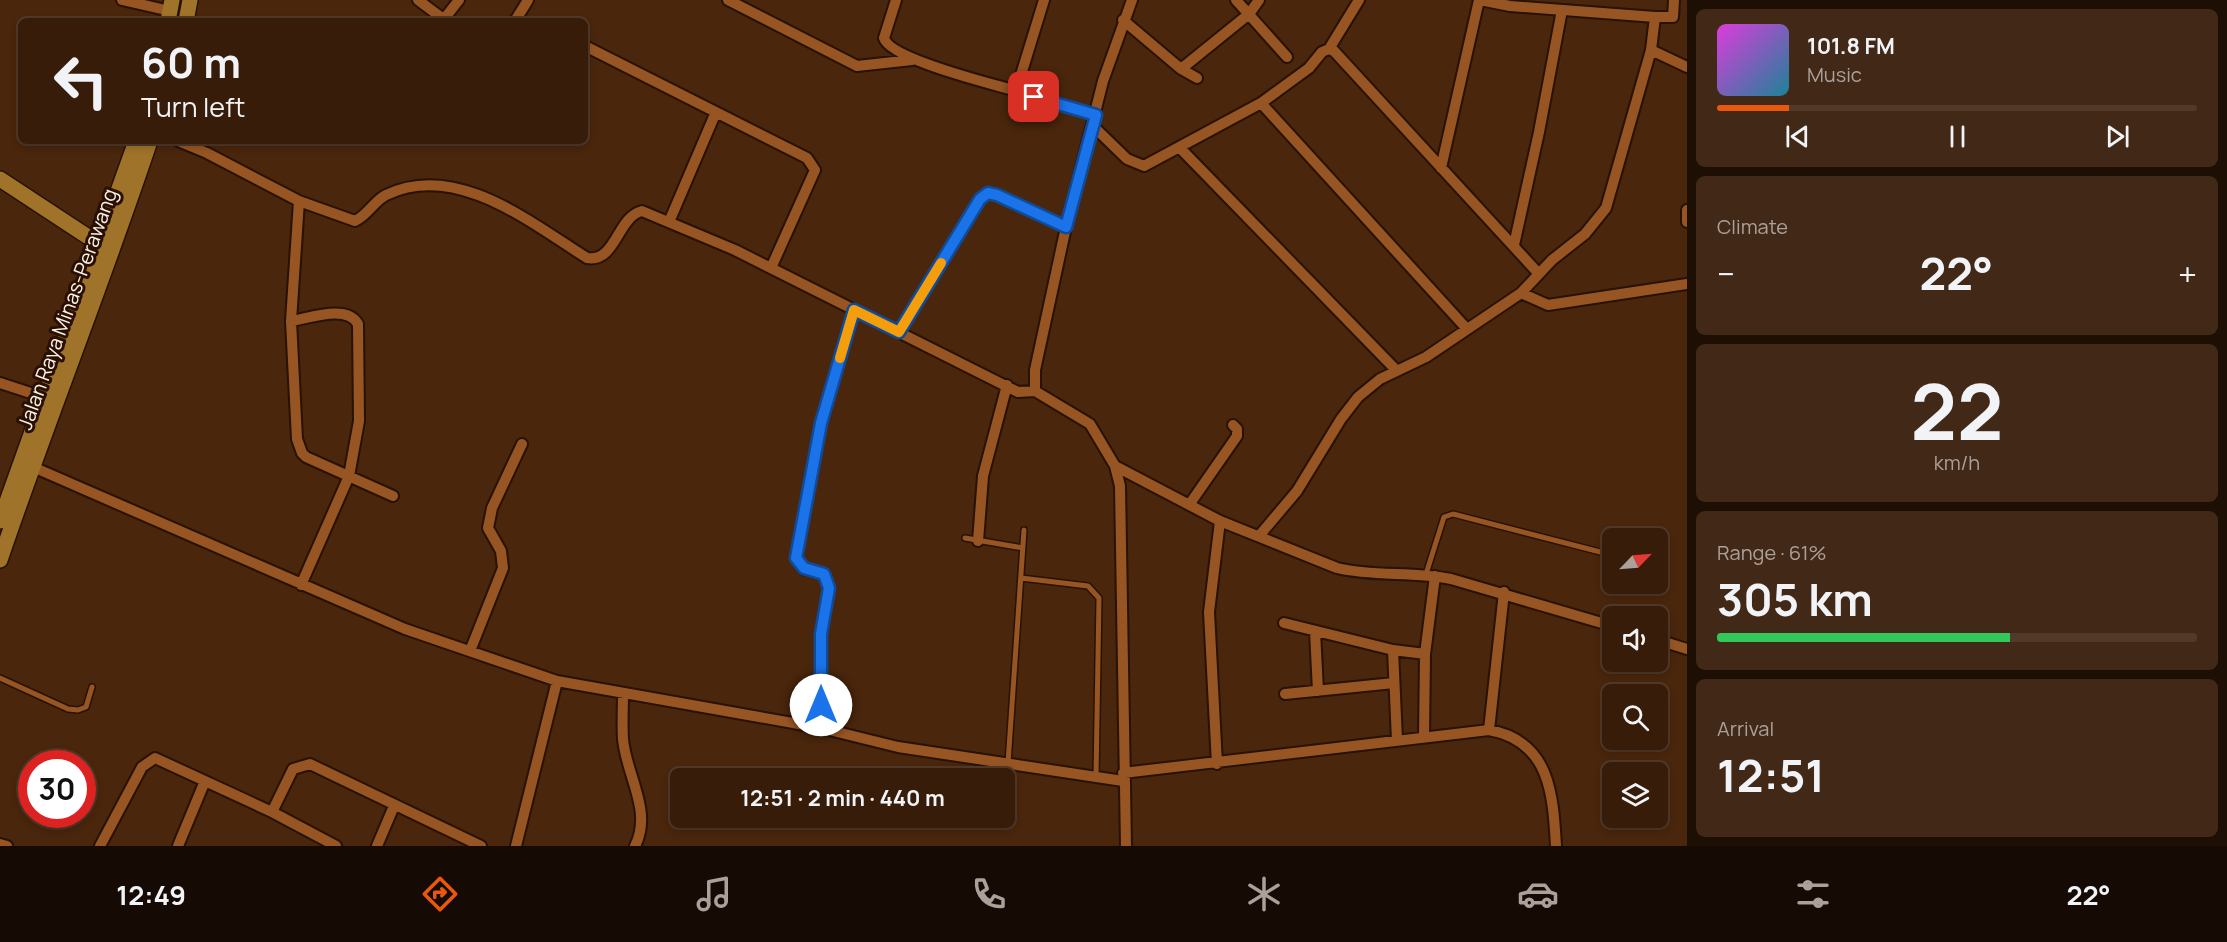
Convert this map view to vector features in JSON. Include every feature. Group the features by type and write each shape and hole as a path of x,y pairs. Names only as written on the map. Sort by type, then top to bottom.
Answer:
{"main road":[{"path":"187,18 190,0"},
{"name":"Jalan Raya Minas-Perawang","path":"0,521 135,144"},
{"name":"Jalan Raya Minas-Perawang","path":"0,560 149,144"},
{"path":"0,179 112,252"}],"street":[{"path":"122,0 170,11"},
{"path":"418,0 442,18"},
{"path":"446,18 459,0"},
{"path":"517,18 528,0"},
{"path":"728,0 857,66 912,60"},
{"path":"896,0 884,40 912,60 1013,90 1094,120 1127,159 1144,166 1262,103 1308,68 1322,51 1329,49 1334,51 1539,274"},
{"path":"1013,90 1020,78 1044,0"},
{"path":"1035,391 1035,370 1066,227 1103,81 1132,0"},
{"path":"1236,0 1287,57"},
{"path":"1181,69 1249,14 1258,0"},
{"path":"1329,49 1359,0"},
{"path":"1441,168 1480,0 1510,6 1655,17 1673,16 1674,0"},
{"path":"1514,245 1539,132 1562,10"},
{"path":"1259,536 1297,490 1335,428 1358,397 1380,379 1426,357 1521,293 1585,234 1606,208 1651,50 1655,17"},
{"path":"1123,20 1181,69 1197,78"},
{"path":"588,48 807,158 815,170 771,268"},
{"path":"1651,50 1687,67"},
{"path":"1262,103 1467,329"},
{"path":"669,222 716,112"},
{"path":"185,144 299,201 355,221 367,214 386,195 422,185 454,187 503,206 587,258 596,259 604,256 630,215 642,211 735,250 1018,392 1035,391 1090,424 1115,466 1120,486 1123,777 1126,846"},
{"path":"1179,147 1397,371"},
{"path":"899,332 980,199 988,193 1066,227"},
{"path":"299,201 291,321 298,446 306,458 393,496"},
{"path":"1687,210 1685,216 1687,222"},
{"path":"1521,293 1548,304 1687,284"},
{"path":"821,728 821,634 829,588 824,574 804,568 796,558 821,423 854,310"},
{"path":"291,321 345,313 354,317 358,324 359,422 349,476 301,585"},
{"path":"0,383 43,397"},
{"path":"978,541 983,476 1006,385"},
{"path":"1189,505 1237,436 1237,429 1233,425"},
{"path":"470,651 503,568 501,551 488,528 492,508 522,444"},
{"path":"1115,466 1220,521 1319,561 1356,572 1430,575 1504,592 1602,623"},
{"path":"33,467 405,629 557,681 821,728 898,747 1096,777 1123,777 1397,740 1489,730 1508,733 1520,740 1536,757 1551,790 1556,846"},
{"path":"1217,764 1209,612 1220,521"},
{"path":"1424,737 1425,654 1430,575"},
{"path":"1489,730 1504,592"},
{"path":"1284,623 1393,650 1425,654"},
{"path":"1315,631 1318,691"},
{"path":"1668,643 1687,649"},
{"path":"1393,650 1397,740"},
{"path":"516,846 557,681"},
{"path":"1285,694 1394,683"},
{"path":"622,693 623,740 641,806 643,832 635,846"},
{"path":"100,846 142,767 155,758 272,812 336,846"},
{"path":"272,812 293,769 303,764 320,767 394,806 481,846"},
{"path":"178,846 206,781"},
{"path":"377,846 394,806"},
{"path":"0,844 7,846"}],"lane":[{"path":"1430,575 1444,517 1454,514 1602,552"},
{"path":"1008,764 1024,530"},
{"path":"965,538 1023,548"},
{"path":"1021,578 1088,586 1099,598 1096,777"},
{"path":"0,678 68,708 78,710 86,706 92,687"}],"slow traffic":[{"path":"840,358 854,310 899,332 941,263"}],"route":[{"path":"821,705 821,634 829,588 824,574 804,568 796,558 821,423 854,310 899,332 980,199 988,193 1066,227 1096,115 1034,97"}]}
